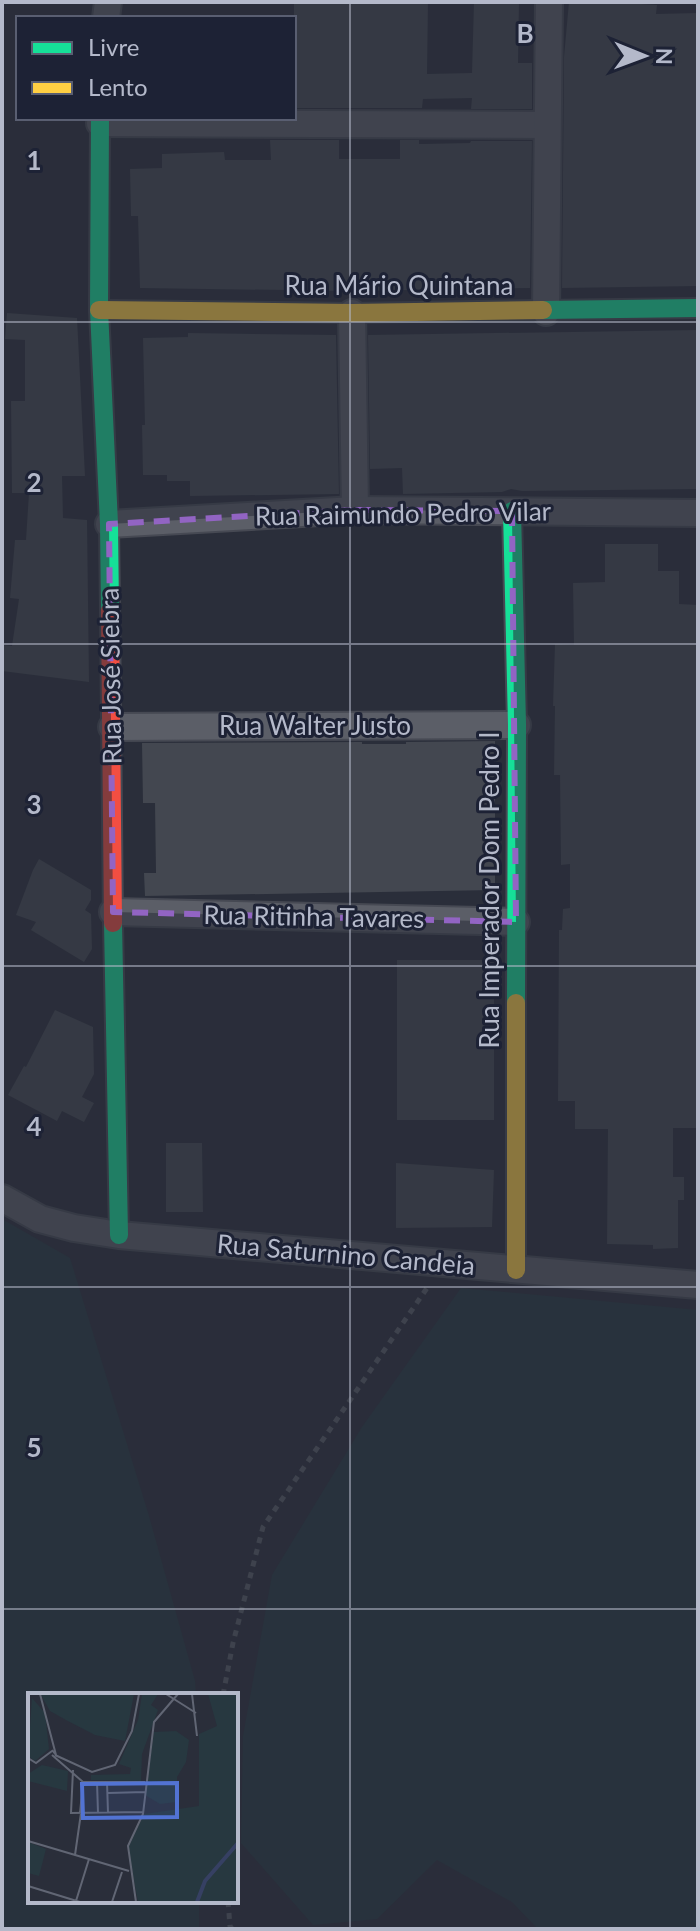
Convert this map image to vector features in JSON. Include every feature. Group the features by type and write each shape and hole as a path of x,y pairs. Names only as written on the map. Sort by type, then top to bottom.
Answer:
{"street":[{"path":"546,312 549,2"},
{"path":"100,120 547,125"},
{"name":"Rua José Siebra","path":"100,120 99,310 109,524 119,1235"},
{"name":"Rua Mário Quintana","path":"99,310 352,313 698,308"},
{"path":"352,313 355,510"},
{"name":"Rua Raimundo Pedro Vilar","path":"109,524 355,510 698,513"},
{"name":"Rua Imperador Dom Pedro I","path":"512,511 517,725 516,1270"},
{"name":"Rua Walter Justo","path":"112,727 517,725"},
{"name":"Rua Ritinha Tavares","path":"113,912 516,922"},
{"name":"Rua Saturnino Candeia","path":"2,1198 40,1219 119,1235 698,1285"}],"path":[{"path":"223,1693 263,1527 443,1264"},
{"path":"228,1903 231,1928"}],"highlighted area":[{"path":"355,510 512,511 516,922 113,912 109,524"}],"shaded area":[{"path":"2,1219 70,1258 149,1516 196,1693 28,1693 28,1903 199,1903 199,1929 2,1929"},
{"path":"461,1288 698,1310 698,1929 538,1929 512,1902 437,1860 377,1919 313,1925 241,1843 243,1736 272,1575 362,1427"}],"building":[{"path":"294,2 428,2 427,74 472,73 474,2 519,2 518,63 532,63 532,109 471,109 472,98 423,99 422,108 296,108"},
{"path":"569,2 642,2 657,5 656,14 698,13 698,286 562,288 564,57"},
{"path":"270,140 339,140 339,159 400,159 400,140 419,140 419,144 532,141 530,288 352,291 140,288 138,216 131,216 130,169 162,168 162,154 224,152 225,160 271,160"},
{"path":"7,313 77,318 85,476 62,476 63,518 87,520 89,682 2,671 2,645 12,646 19,599 10,598 15,540 26,540 29,493 12,493 11,401 25,401 25,340 5,339"},
{"path":"698,330 698,489 511,489 502,492 403,494 402,468 370,469 368,335"},
{"path":"188,333 336,335 339,494 190,496 190,481 167,481 167,475 143,475 143,338 188,337"},
{"path":"605,544 658,544 658,571 679,571 679,604 698,605 698,1128 673,1128 673,1177 684,1177 684,1200 678,1200 678,1248 653,1249 653,1245 607,1244 608,1129 575,1129 575,1101 558,1101 559,930 562,930 563,909 570,908 570,864 561,865 560,775 554,775 555,644 574,645 573,583 605,582"},
{"path":"495,741 495,890 145,896 144,873 156,873 155,803 143,803 142,743 406,744"},
{"path":"39,859 91,890 91,900 85,910 91,914 92,949 84,962 31,930 36,922 16,915"},
{"path":"397,960 494,960 494,1120 397,1120"},
{"path":"55,1010 93,1027 94,1074 82,1097 94,1103 84,1122 62,1111 57,1121 8,1095"},
{"path":"166,1143 202,1143 203,1212 166,1212"},
{"path":"396,1163 494,1170 492,1227 396,1228"}],"traffic: fast":[{"path":"100,120 99,310 110,611"},
{"path":"543,310 698,308"},
{"path":"512,511 517,725 516,1003"},
{"path":"113,923 119,1235"}],"traffic: slow":[{"path":"99,310 352,313 543,310"},
{"path":"516,1003 516,1270"}],"traffic: jam":[{"path":"110,611 113,923"}]}
